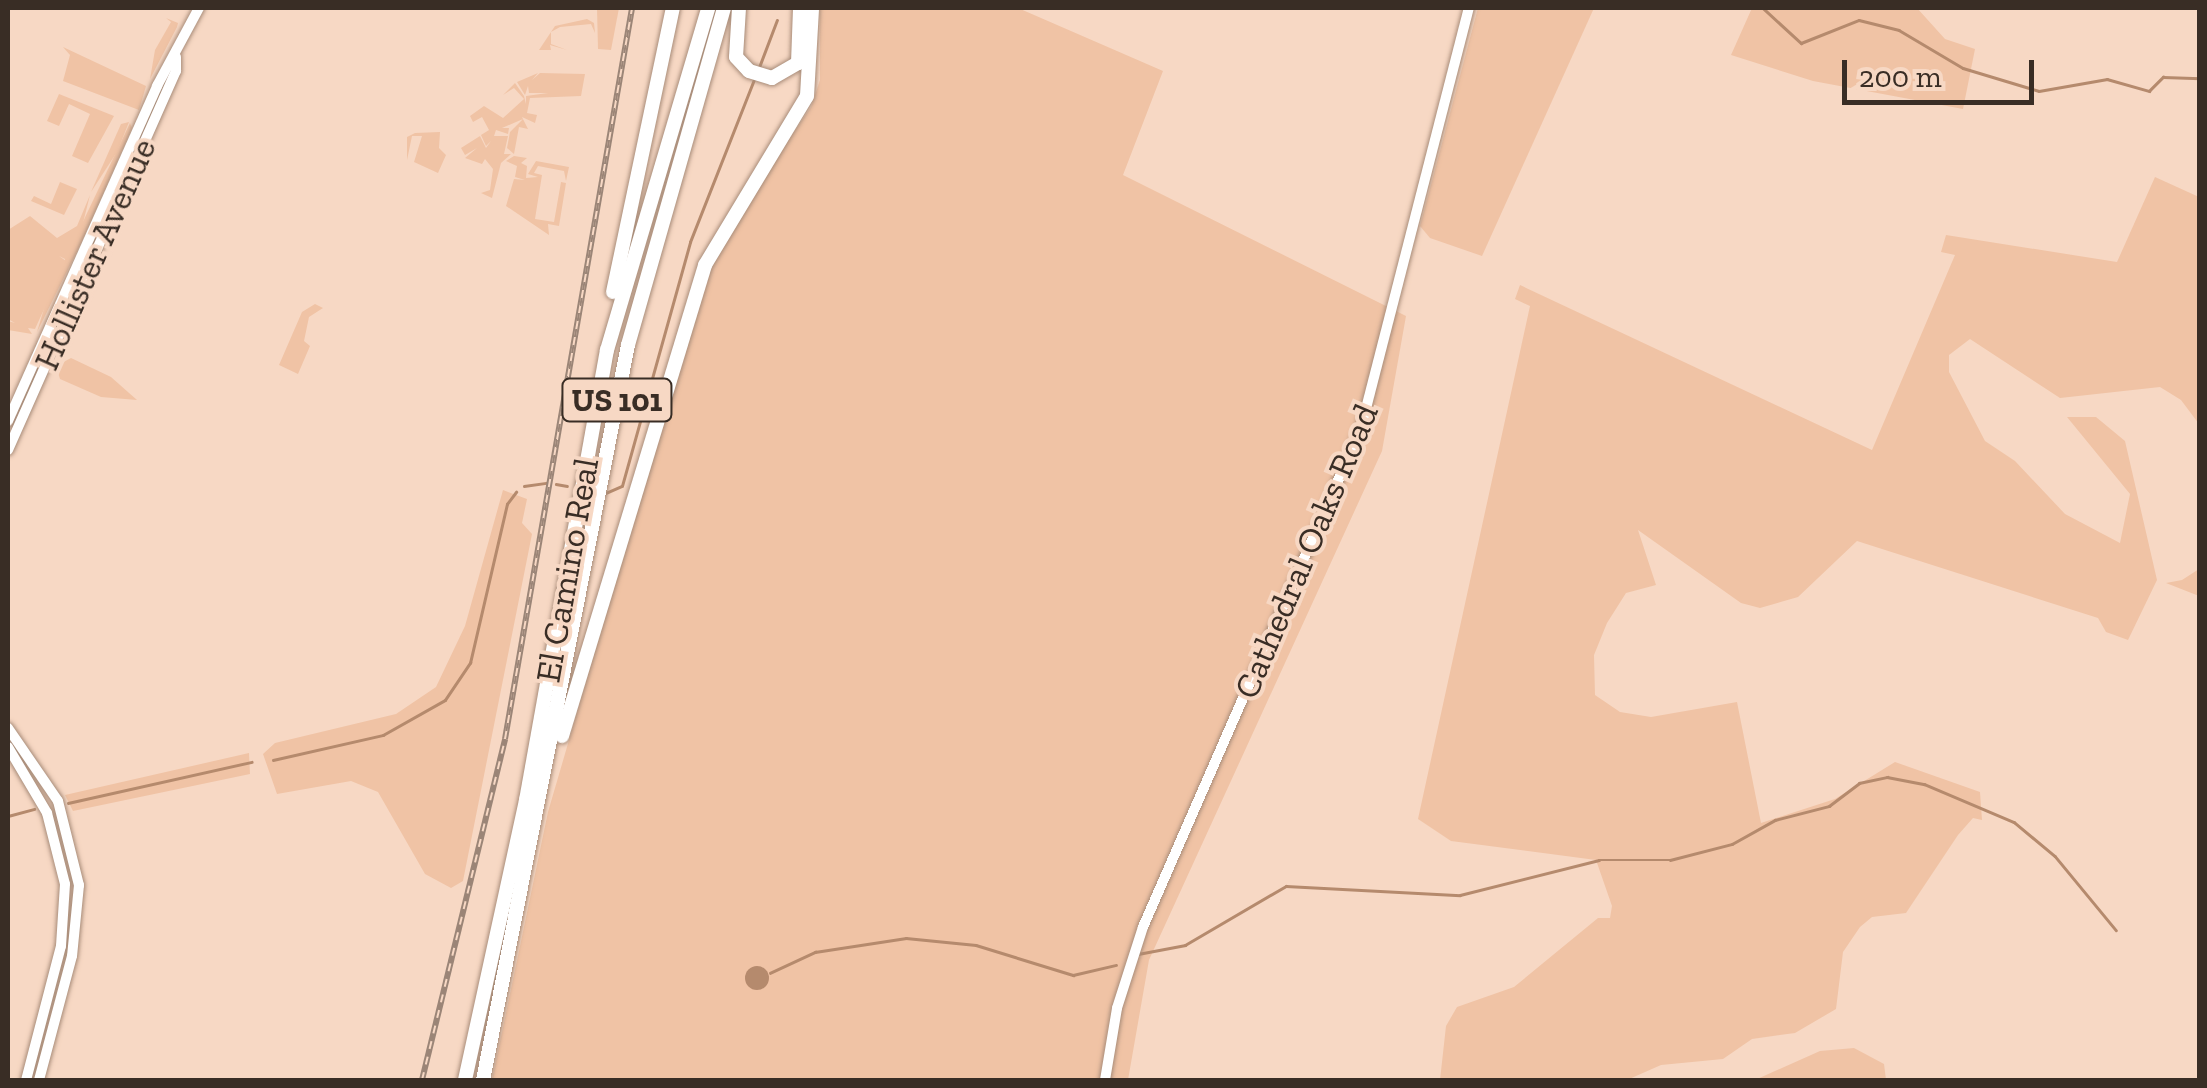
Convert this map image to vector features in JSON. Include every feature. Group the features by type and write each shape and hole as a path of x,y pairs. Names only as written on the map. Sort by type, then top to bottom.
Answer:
{"highway":[{"path":"596,405 594,380 673,8"},
{"name":"El Camino Real","path":"462,1080 526,800 596,405 625,281 708,8"},
{"name":"El Camino Real","path":"484,1080 543,799 628,345 724,8"},
{"path":"739,8 734,46 748,71 764,77 790,72 798,63 800,8"},
{"path":"543,799 705,266 807,96 812,8"}],"main road":[{"name":"Hollister Avenue","path":"8,420 141,122 199,8"},
{"name":"Cathedral Oaks Road","path":"1105,1080 1117,1008 1143,927 1362,428 1469,8"},
{"name":"Hollister Avenue","path":"8,450 176,71 176,56"},
{"path":"132,167 141,122"},
{"path":"8,728 62,810 77,864 79,908 38,1080"},
{"path":"8,747 47,813 66,906 26,1080"}],"shaded area":[{"path":"597,8 619,8 611,50 598,49"},
{"path":"820,8 1018,8 1163,71 1123,175 1406,316 1382,451 1149,960 1128,1080 492,1080 548,812 701,288 743,207 811,107 820,80"},
{"path":"1478,8 1594,8 1482,256 1430,238 1420,226"},
{"path":"1752,8 1917,8 1945,39 1975,49 1963,109 1813,81 1731,55"},
{"path":"166,18 178,23 177,27 150,79 155,50 171,22"},
{"path":"587,19 594,23 595,33 591,24 560,27 551,32 555,26"},
{"path":"551,32 551,44 567,50 550,45 551,50 539,50"},
{"path":"63,47 146,86 139,110 63,81 70,55"},
{"path":"538,73 532,80 540,73 585,74 581,96 530,98 527,113 537,115 535,123 522,117 502,128 509,128 508,134 496,130 494,136 508,136 504,154 511,154 501,163 492,198 481,193 490,190 493,169 485,159 482,164 465,158 477,148 465,155 461,148 480,136 486,148 491,141 486,146 481,135 489,130 482,117 473,122 470,116 484,106 503,118 524,99 514,88 503,95 515,83 524,96 526,104 526,96 548,93 529,93 528,86 525,95 517,82"},
{"path":"59,94 114,116 88,163 72,156 90,114 69,104 59,126 47,121"},
{"path":"523,119 528,129 519,127 514,154 507,148 510,132"},
{"path":"129,122 117,152 91,192 121,124"},
{"path":"130,123 132,128 82,241 37,332 48,295"},
{"path":"440,132 439,148 446,155 438,173 414,162 422,136 412,136 407,160 407,137 415,133"},
{"path":"514,156 527,158 521,163 527,166 526,178 538,177 528,174 536,161 569,167 566,181 564,171 538,166 534,173 542,175 535,219 554,222 561,182 566,183 559,226 548,224 549,235 506,206 514,179 525,180 515,177 517,166 506,161"},
{"path":"2155,177 2199,197 2199,424 2181,400 2160,387 2060,398 1970,339 1949,355 1949,372 1985,441 2015,461 2065,514 2120,543 2130,494 2067,417 2096,417 2125,441 2157,580 2128,640 2106,632 2098,618 1857,541 1798,597 1760,608 1741,603 1638,530 1656,585 1626,593 1607,623 1594,655 1595,695 1620,712 1651,717 1737,702 1761,823 1835,799 1895,762 1980,792 1982,820 1973,818 1958,835 1906,913 1872,917 1843,952 1836,1009 1795,1033 1752,1039 1723,1059 1661,1065 1627,1080 1440,1080 1446,1026 1457,1007 1514,987 1598,918 1610,918 1612,906 1596,860 1451,841 1418,819 1530,306 1515,299 1520,285 1872,450 1955,255 1941,252 1946,235 2117,262"},
{"path":"60,182 77,189 64,215 31,201 34,196 51,204"},
{"path":"90,195 81,231 67,260 59,256 66,261 35,329 28,328 32,334 8,330 8,321 15,323 8,319 8,230 30,216 57,238 77,226"},
{"path":"315,304 323,308 309,317 304,341 310,346 298,374 279,365 302,312"},
{"path":"71,358 111,377 137,400 101,397 60,379 56,366"},
{"path":"503,490 527,499 522,523 532,534 463,881 451,888 425,874 378,792 351,781 277,794 263,754 275,743 396,714 436,687 465,626"},
{"path":"2199,569 2199,596 2166,583 2182,580"},
{"path":"249,753 250,774 73,811 65,795"},
{"path":"757,966 769,978 757,990 745,978"},
{"path":"1854,1048 1884,1064 1886,1080 1755,1080 1820,1051"}],"waterway":[{"path":"1763,8 1801,43 1859,20 1899,30 1963,68 2039,91 2107,79 2149,91 2163,77 2200,78"},
{"path":"758,70 777,20"},
{"path":"606,493 622,486 690,242 755,77"},
{"path":"524,486 546,483"},
{"path":"556,484 567,486"},
{"path":"273,760 383,735 445,700 470,663 507,504 516,492"},
{"path":"68,803 251,762"},
{"path":"1138,954 1185,945 1286,886 1460,895 1599,860 1670,860 1732,844 1775,820 1829,806 1859,783 1887,777 1924,784 2014,822 2055,856 2116,930"},
{"path":"8,816 34,809"},
{"path":"770,973 815,952 906,938 976,945 1073,975 1116,965"}],"railway":[{"path":"422,1080 505,739 632,8"}]}
